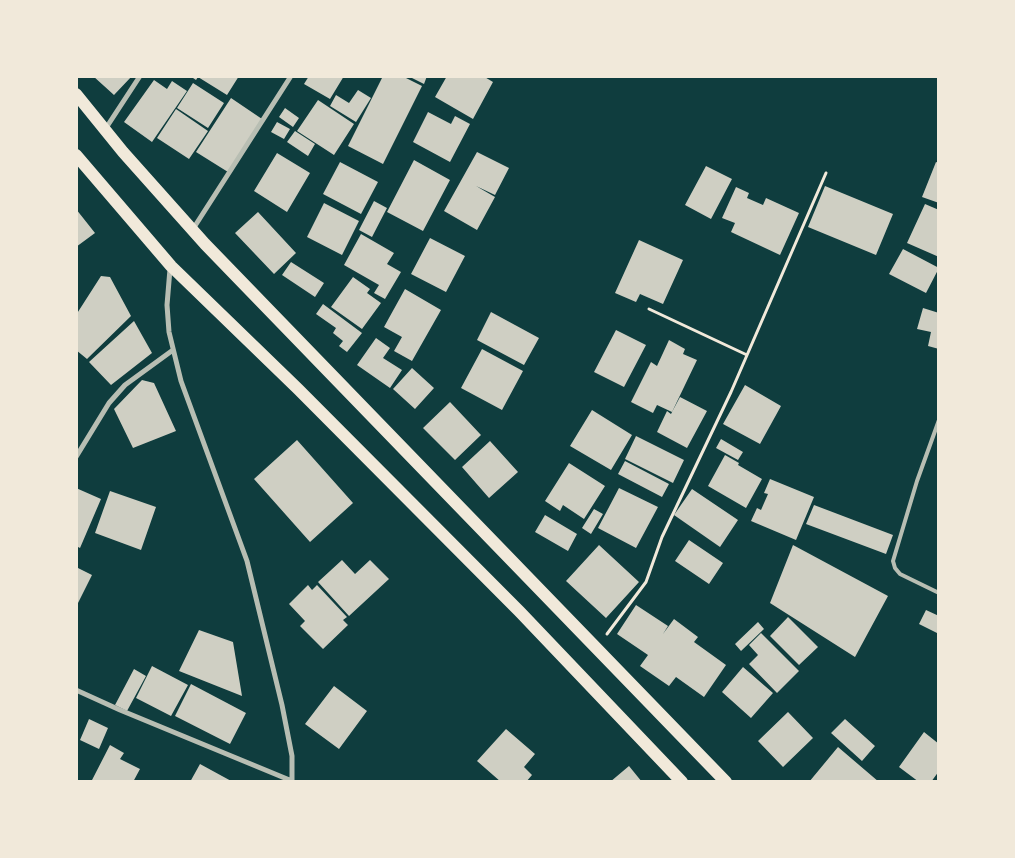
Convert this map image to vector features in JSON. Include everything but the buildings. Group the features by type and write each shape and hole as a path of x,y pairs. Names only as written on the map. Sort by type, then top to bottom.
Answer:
{"main road":[{"path":"76,94 123,152 192,230 726,782"},
{"path":"76,155 171,266 298,389 520,612 682,782"}],"street":[{"path":"104,129 140,76"},
{"path":"192,230 291,76"},
{"path":"76,690 292,782 292,756 282,706 247,561 181,381 173,350 169,332 167,305 171,266"},
{"path":"76,458 109,403 125,385 173,350"}],"lane":[{"path":"939,420 917,482 893,561 900,574 939,593"}],"path":[{"path":"596,648 646,582 662,537 747,355 826,173"},
{"path":"649,309 747,355"}]}
